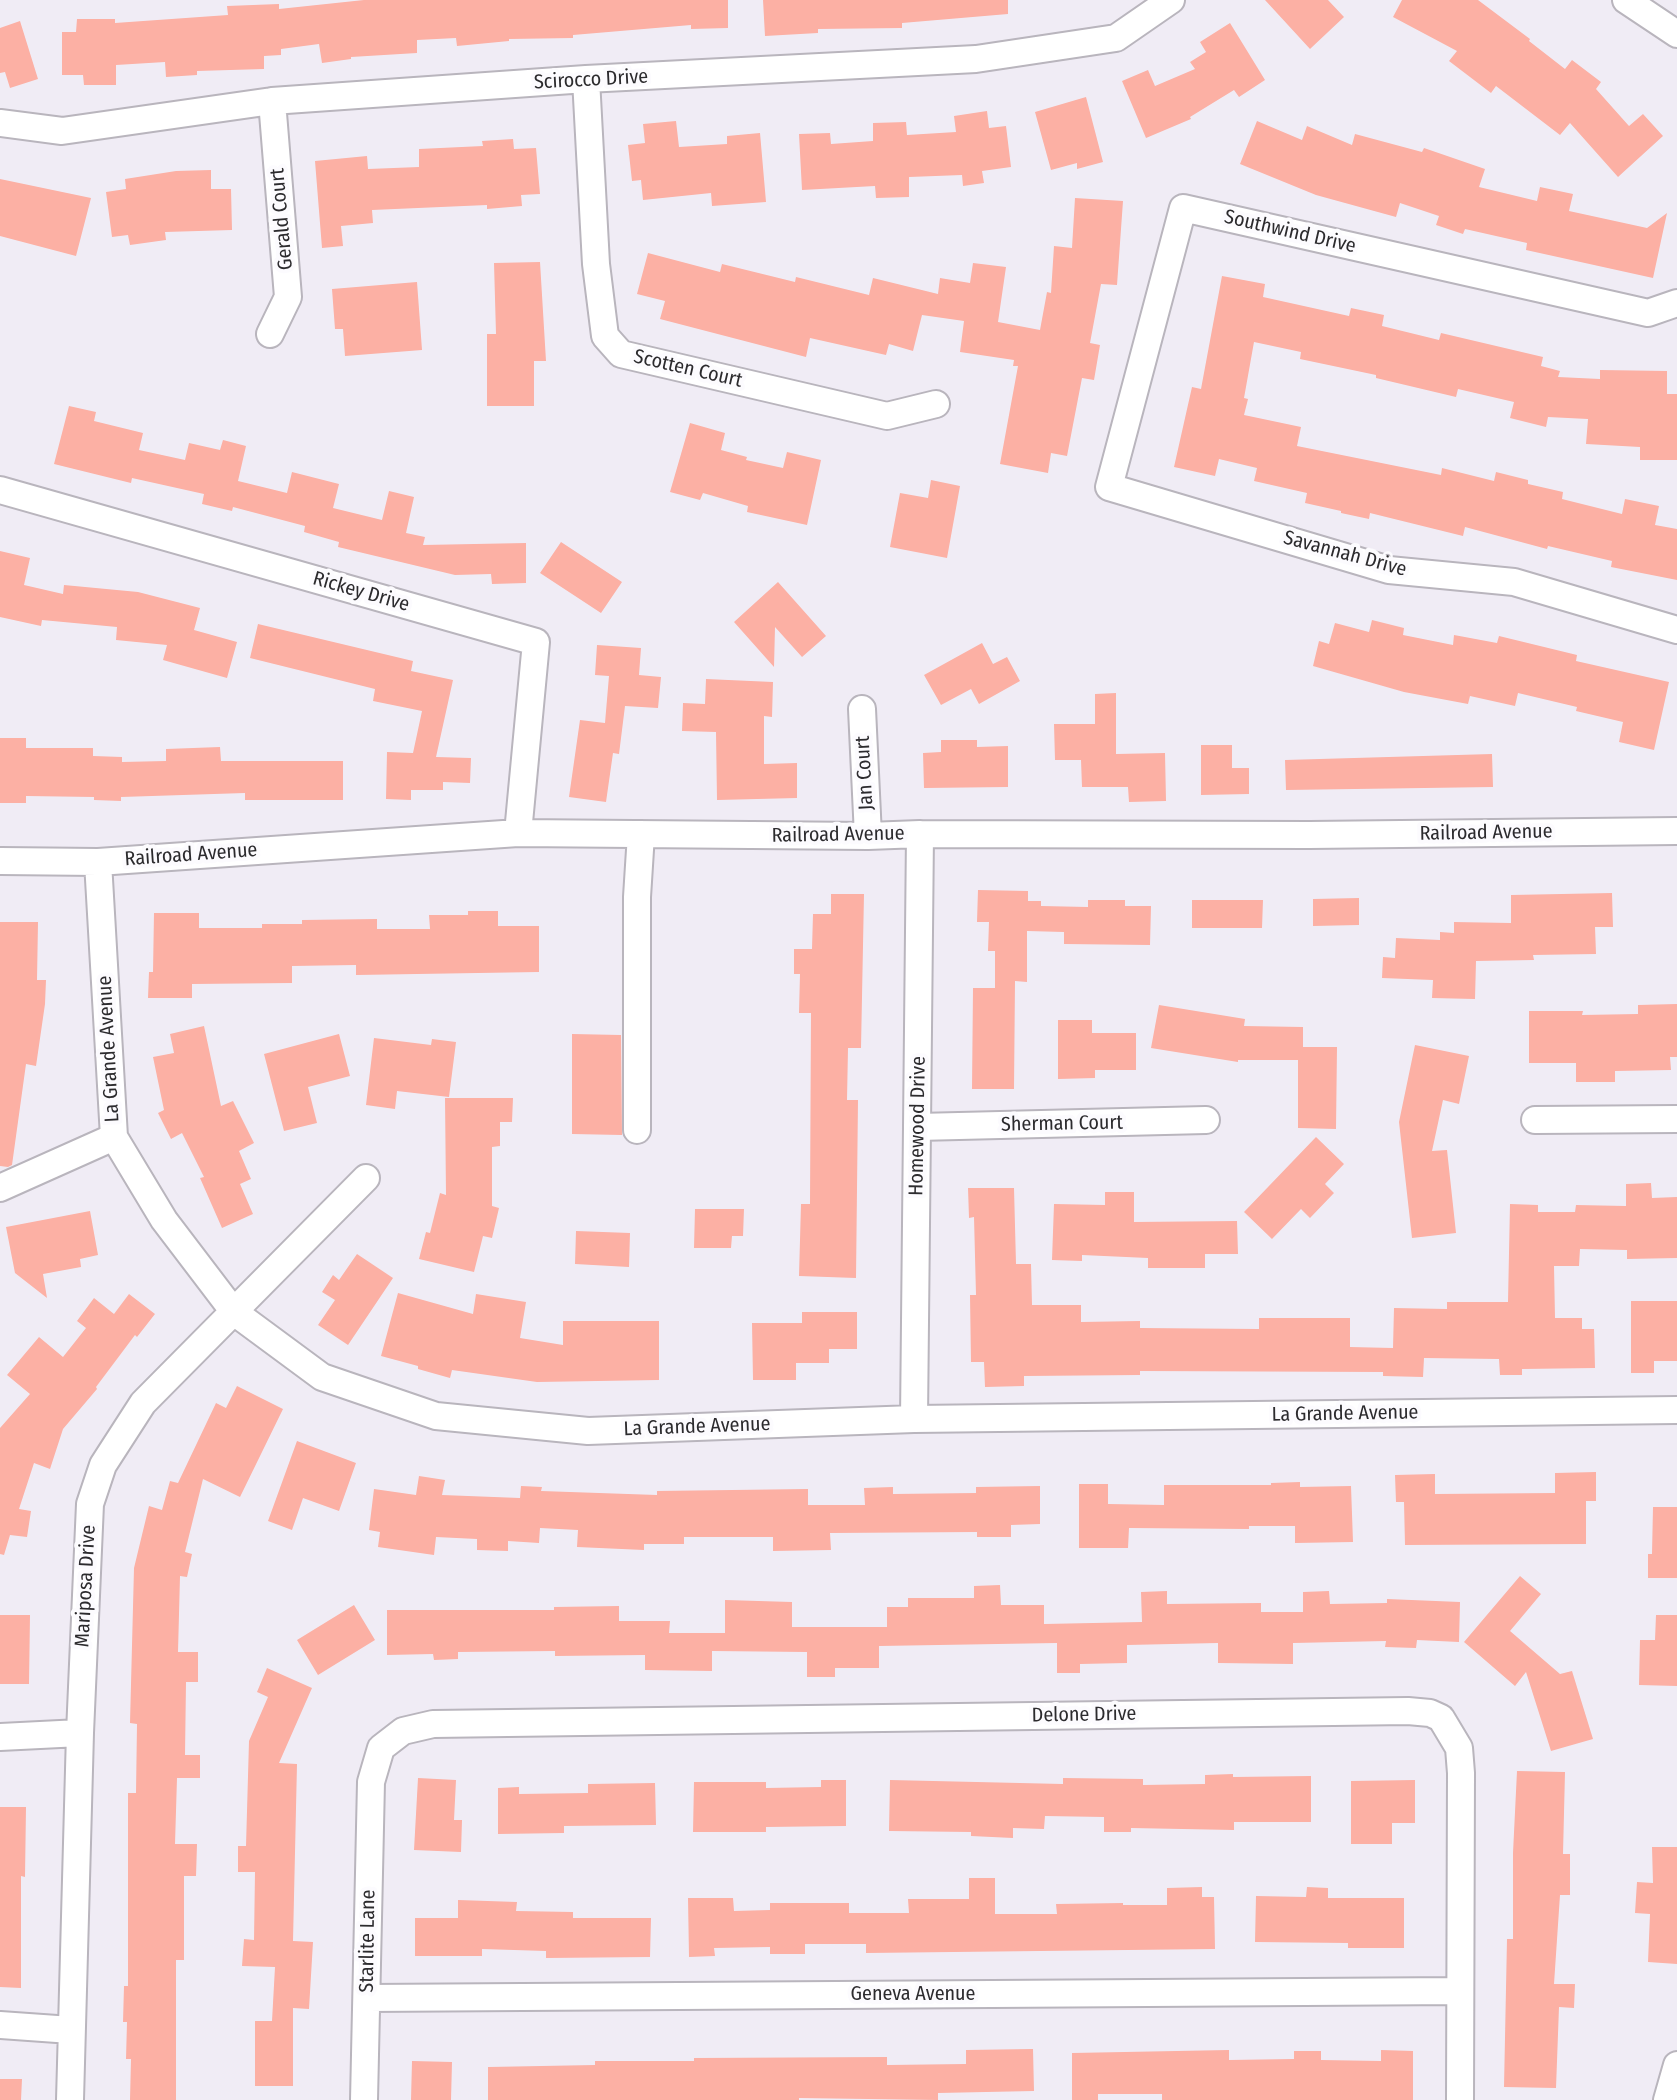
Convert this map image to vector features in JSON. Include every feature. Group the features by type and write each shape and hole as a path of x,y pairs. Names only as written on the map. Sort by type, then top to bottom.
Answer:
{"street":[{"name":"Scirocco Drive","path":"0,123 62,131 272,101 586,79 976,59 1116,38 1171,0"},
{"path":"1626,0 1677,34"},
{"name":"Scotten Court","path":"586,79 596,264 605,336 621,354 887,416 936,404"},
{"name":"Gerald Court","path":"270,334 288,297 272,101"},
{"name":"Southwind Drive","path":"1109,487 1183,208 1648,313 1677,303"},
{"name":"Savannah Drive","path":"1109,487 1389,570 1514,582 1677,630"},
{"name":"Rickey Drive","path":"0,490 536,642 518,833"},
{"name":"Jan Court","path":"862,709 868,836"},
{"name":"Railroad Avenue","path":"0,861 98,862 518,833 868,836 1677,831"},
{"path":"637,1130 637,897 641,834"},
{"name":"Homewood Drive","path":"914,1419 920,834"},
{"name":"La Grande Avenue","path":"98,862 114,1137 164,1220 234,1312 322,1377 436,1416 588,1431 914,1419 1677,1410"},
{"path":"1535,1120 1677,1119"},
{"name":"Sherman Court","path":"918,1127 1206,1120"},
{"path":"0,1188 114,1137"},
{"name":"Mariposa Drive","path":"70,2100 90,1504 103,1465 143,1403 366,1178"},
{"name":"Delone Drive","path":"371,1782 381,1748 390,1739 403,1731 433,1724 1430,1713 1441,1718 1459,1748 1461,1773 1460,2100"},
{"path":"0,1737 80,1733"},
{"name":"Starlite Lane","path":"364,2100 371,1782"},
{"name":"Geneva Avenue","path":"367,1998 1460,1991"},
{"path":"0,2025 71,2030"},
{"path":"1667,2100 1677,2065"}],"building":[{"path":"364,0 728,0 728,28 691,29 691,25 573,35 573,38 509,39 457,46 456,38 417,40 417,53 351,57 322,63 319,44 281,49 281,55 264,56 264,69 197,71 197,75 166,77 165,62 116,65 116,85 84,85 83,75 62,75 62,32 76,32 77,19 115,19 115,23 228,15 227,6 279,4 279,9"},
{"path":"763,0 1008,0 1008,14 902,23 902,28 818,29 818,33 765,36"},
{"path":"1265,0 1328,0 1344,17 1310,49"},
{"path":"1402,0 1478,0 1565,69 1572,60 1601,82 1596,89 1629,126 1643,114 1663,136 1618,177 1570,123 1560,135 1496,86 1491,93 1449,61 1457,51 1393,17"},
{"path":"20,21 38,79 10,88 5,72 0,73 0,28"},
{"path":"1230,23 1265,80 1239,97 1234,90 1191,119 1146,138 1122,81 1148,70 1155,86 1195,69 1190,62 1206,52 1200,42"},
{"path":"1086,97 1103,162 1077,169 1077,163 1051,170 1035,112"},
{"path":"987,111 989,128 1006,126 1011,167 982,171 984,183 963,186 962,175 909,177 909,197 876,198 875,186 802,190 799,134 830,133 831,144 873,141 873,123 906,122 907,135 956,132 954,116"},
{"path":"676,121 679,147 727,144 727,136 760,133 766,202 712,206 711,193 643,200 641,180 632,181 628,145 645,143 643,124"},
{"path":"1257,121 1302,140 1307,126 1352,145 1355,134 1422,152 1424,148 1485,169 1479,187 1537,201 1540,187 1573,194 1569,211 1647,228 1667,213 1653,278 1526,250 1527,243 1465,229 1463,234 1436,225 1439,216 1400,203 1396,217 1316,195 1240,164"},
{"path":"513,139 514,149 536,148 540,194 521,195 522,206 372,210 373,223 341,226 343,246 322,248 315,161 367,156 368,169 419,167 419,149 483,146 482,141"},
{"path":"211,170 211,189 231,189 232,230 165,232 166,240 130,245 128,235 112,237 106,192 126,189 125,179 176,171"},
{"path":"0,179 91,198 76,256 0,236"},
{"path":"1075,198 1123,201 1117,285 1101,284 1090,343 1100,345 1094,380 1082,378 1067,456 1051,453 1048,473 1000,464 1018,366 1013,366 1014,360 960,352 964,321 922,315 913,351 889,344 886,355 810,338 806,357 660,319 665,301 637,294 648,253 720,272 722,264 795,282 796,277 869,295 873,278 938,294 940,278 970,283 973,263 1006,267 998,322 1040,330 1047,292 1051,293 1054,246 1072,248"},
{"path":"540,262 546,361 534,361 534,406 487,406 487,334 496,334 494,263"},
{"path":"1222,276 1265,284 1263,297 1349,316 1351,308 1384,315 1382,326 1439,340 1441,333 1543,357 1541,366 1560,371 1558,377 1600,379 1600,370 1667,371 1667,394 1677,394 1677,460 1640,460 1640,447 1586,444 1588,419 1548,417 1546,427 1510,418 1514,402 1458,389 1456,397 1376,378 1376,375 1300,359 1301,352 1254,342 1244,415 1301,427 1297,446 1441,475 1442,468 1494,481 1496,472 1563,492 1562,499 1622,514 1625,499 1659,506 1655,525 1677,529 1677,580 1611,567 1612,561 1548,546 1547,549 1465,527 1463,536 1370,513 1369,519 1341,513 1305,503 1307,493 1254,481 1257,468 1219,459 1215,476 1174,467 1192,387 1201,389"},
{"path":"417,282 422,350 345,356 343,329 335,329 332,289"},
{"path":"69,406 96,412 94,421 143,433 139,450 185,460 189,443 220,450 223,440 246,446 238,481 287,493 292,472 339,484 333,508 382,520 389,491 414,497 406,533 425,537 423,545 526,543 526,583 492,584 491,574 455,575 338,547 339,542 304,532 305,526 233,507 232,511 202,504 204,494 132,478 131,483 54,464"},
{"path":"690,423 725,433 721,450 747,457 746,460 783,468 787,452 821,460 807,525 747,512 748,506 703,493 700,500 670,492"},
{"path":"931,480 960,486 947,558 890,547 900,493 928,498"},
{"path":"561,542 622,582 601,613 540,573"},
{"path":"0,551 30,558 24,585 63,594 64,585 138,592 200,608 194,630 237,642 227,678 163,660 167,645 116,640 117,627 42,620 41,626 0,617"},
{"path":"778,582 826,636 802,657 775,627 774,667 734,622"},
{"path":"1372,620 1404,628 1403,635 1453,645 1454,635 1497,643 1499,636 1577,655 1576,661 1669,682 1654,750 1619,742 1623,722 1576,711 1577,707 1518,693 1515,706 1470,696 1468,704 1404,692 1313,666 1319,641 1329,644 1335,623 1369,632"},
{"path":"258,624 413,661 411,671 453,680 436,757 471,758 470,783 443,782 443,790 411,790 411,800 386,799 387,752 413,753 422,711 373,701 375,689 250,658"},
{"path":"982,643 993,664 1007,657 1020,681 979,704 971,689 941,705 924,675"},
{"path":"597,645 641,648 639,675 661,677 658,708 625,706 619,754 613,753 606,802 569,797 580,720 605,723 609,676 595,675"},
{"path":"706,679 773,682 772,717 764,716 764,764 797,763 797,798 717,800 716,732 682,731 683,703 705,704"},
{"path":"1116,693 1116,754 1165,753 1166,801 1129,802 1128,787 1082,787 1081,760 1055,760 1054,724 1095,724 1095,694"},
{"path":"0,738 26,738 26,748 93,748 93,756 122,757 122,762 166,761 166,749 220,747 221,761 343,761 343,800 245,800 245,793 121,797 121,801 94,800 94,797 26,796 26,803 0,803"},
{"path":"941,740 977,740 977,747 1008,746 1008,787 924,788 923,753 941,752"},
{"path":"1201,745 1232,745 1232,768 1249,768 1249,794 1201,795"},
{"path":"1492,754 1493,787 1286,790 1285,760"},
{"path":"978,890 1028,891 1028,901 1041,901 1041,906 1088,907 1088,900 1125,900 1125,906 1151,906 1150,945 1064,944 1064,932 1027,931 1027,982 1015,981 1014,1089 972,1089 973,988 995,988 995,951 988,951 989,922 977,922"},
{"path":"1612,893 1613,927 1595,927 1596,954 1533,955 1534,960 1476,961 1475,999 1432,998 1433,980 1382,978 1383,957 1395,958 1396,938 1440,940 1440,932 1454,933 1454,922 1511,923 1511,895"},
{"path":"831,894 864,894 861,1048 848,1048 847,1100 858,1100 856,1278 799,1276 801,1204 810,1204 811,1013 799,1013 800,974 794,974 794,949 812,949 813,914 831,914"},
{"path":"1359,898 1359,925 1313,926 1313,899"},
{"path":"1192,900 1263,900 1262,928 1192,928"},
{"path":"468,911 498,911 498,926 539,926 539,972 356,975 356,965 292,966 292,983 192,984 192,998 148,998 149,972 153,972 154,913 199,913 199,928 262,928 262,924 302,924 302,920 377,919 377,929 430,929 429,915 468,915"},
{"path":"0,922 38,922 37,980 46,980 36,1066 26,1064 12,1165 8,1167 0,1166"},
{"path":"1677,1004 1677,1057 1670,1057 1671,1070 1615,1071 1615,1082 1576,1082 1576,1063 1529,1063 1529,1011 1583,1011 1582,1015 1638,1014 1638,1005"},
{"path":"1159,1005 1245,1019 1244,1026 1303,1027 1303,1047 1337,1047 1336,1129 1298,1128 1298,1060 1238,1062 1151,1048"},
{"path":"1058,1020 1092,1020 1092,1033 1136,1033 1136,1070 1095,1070 1095,1078 1058,1079"},
{"path":"204,1026 221,1106 233,1101 254,1143 239,1151 251,1179 240,1184 253,1214 222,1228 200,1178 204,1177 182,1133 171,1139 158,1113 164,1110 153,1057 174,1053 170,1034"},
{"path":"339,1034 350,1076 308,1087 317,1123 284,1131 264,1054"},
{"path":"572,1034 621,1035 622,1135 572,1134"},
{"path":"374,1038 431,1045 432,1039 456,1042 449,1097 397,1091 395,1109 366,1105"},
{"path":"1415,1045 1469,1056 1459,1104 1443,1100 1432,1151 1447,1150 1456,1233 1412,1238 1399,1122"},
{"path":"445,1098 513,1098 512,1122 500,1122 500,1146 492,1147 492,1206 499,1208 492,1238 483,1236 474,1272 419,1259 426,1232 430,1233 440,1193 446,1195"},
{"path":"1316,1137 1344,1164 1325,1184 1334,1193 1310,1218 1301,1209 1272,1239 1244,1212"},
{"path":"1651,1183 1652,1198 1677,1197 1677,1258 1627,1259 1627,1250 1580,1249 1579,1266 1554,1266 1555,1318 1582,1318 1582,1329 1594,1329 1595,1368 1522,1369 1522,1375 1500,1375 1499,1359 1424,1358 1423,1377 1383,1376 1383,1372 1140,1371 1140,1375 1024,1376 1024,1386 985,1387 984,1362 971,1362 970,1295 976,1295 974,1217 969,1218 968,1188 1014,1188 1016,1264 1031,1264 1032,1305 1081,1305 1081,1322 1140,1321 1140,1328 1259,1329 1259,1318 1350,1318 1350,1347 1393,1348 1394,1308 1447,1309 1447,1302 1508,1302 1510,1204 1538,1205 1538,1212 1575,1212 1576,1205 1626,1206 1626,1184"},
{"path":"1105,1192 1134,1192 1134,1222 1237,1221 1238,1254 1205,1254 1205,1268 1148,1268 1148,1258 1082,1255 1082,1261 1052,1260 1054,1204 1105,1205"},
{"path":"695,1209 744,1209 743,1236 732,1236 731,1248 694,1248"},
{"path":"90,1211 98,1255 80,1259 81,1267 43,1274 47,1298 15,1273 6,1227"},
{"path":"576,1231 630,1233 629,1267 575,1264"},
{"path":"357,1254 393,1278 348,1345 318,1325 335,1300 322,1292 333,1275 339,1280"},
{"path":"398,1293 473,1314 476,1294 526,1302 520,1338 563,1345 563,1321 659,1321 659,1380 537,1382 452,1370 450,1378 418,1369 418,1366 381,1356"},
{"path":"129,1294 155,1314 137,1337 135,1335 97,1389 63,1429 50,1469 34,1463 19,1509 31,1511 27,1537 10,1535 4,1555 0,1554 0,1428 30,1394 7,1375 39,1337 63,1357 86,1328 77,1321 94,1298 114,1314"},
{"path":"1631,1301 1677,1301 1677,1361 1654,1361 1654,1373 1631,1373"},
{"path":"802,1312 857,1312 857,1349 829,1349 829,1363 796,1363 796,1380 753,1380 752,1323 802,1323"},
{"path":"237,1386 283,1409 240,1497 203,1479 185,1552 192,1554 187,1577 180,1576 178,1652 198,1652 198,1682 186,1682 185,1755 200,1755 200,1778 177,1778 175,1844 197,1844 196,1876 184,1876 184,1960 176,1960 176,2100 130,2100 131,2059 126,2059 127,2022 123,2022 124,1986 128,1986 128,1793 136,1793 137,1724 130,1723 134,1568 149,1506 162,1510 170,1481 178,1483 216,1403 226,1408"},
{"path":"297,1441 356,1463 339,1511 303,1498 292,1530 268,1521"},
{"path":"1596,1472 1596,1501 1586,1501 1586,1544 1405,1545 1404,1502 1396,1502 1395,1475 1435,1474 1435,1494 1555,1493 1555,1473"},
{"path":"419,1476 445,1480 442,1495 520,1498 521,1486 542,1487 541,1491 657,1495 657,1491 808,1489 808,1505 865,1505 864,1488 893,1487 893,1494 976,1493 976,1487 1040,1486 1040,1524 1011,1525 1011,1537 977,1537 977,1532 830,1533 831,1550 773,1551 773,1537 684,1537 684,1544 644,1544 644,1550 577,1547 578,1530 540,1528 539,1543 508,1541 508,1551 477,1550 477,1539 436,1537 434,1555 378,1547 380,1532 369,1530 374,1489 416,1495"},
{"path":"1300,1482 1300,1487 1351,1486 1353,1542 1295,1543 1295,1526 1249,1526 1249,1529 1129,1528 1128,1548 1079,1548 1079,1484 1108,1484 1108,1504 1164,1505 1164,1485"},
{"path":"1653,1507 1677,1507 1677,1578 1648,1578"},
{"path":"1520,1576 1541,1594 1510,1631 1560,1674 1572,1671 1593,1739 1551,1751 1526,1672 1515,1686 1464,1642"},
{"path":"1000,1585 1001,1605 1044,1605 1044,1624 1142,1622 1141,1592 1167,1591 1167,1604 1261,1603 1261,1612 1303,1612 1303,1592 1329,1591 1330,1604 1387,1603 1387,1599 1460,1602 1459,1642 1417,1640 1416,1648 1385,1647 1386,1641 1293,1643 1293,1664 1218,1663 1218,1643 1127,1645 1127,1663 1080,1664 1080,1673 1057,1673 1057,1643 879,1646 879,1668 835,1668 835,1677 807,1677 807,1652 712,1651 712,1671 645,1670 645,1655 555,1656 555,1651 458,1652 458,1659 434,1660 433,1654 387,1655 387,1610 554,1610 554,1607 619,1606 619,1621 670,1621 669,1633 725,1633 725,1600 792,1602 792,1627 887,1627 887,1607 908,1607 908,1598 974,1598 974,1586"},
{"path":"354,1605 375,1640 318,1675 297,1640"},
{"path":"0,1615 30,1615 29,1684 0,1684"},
{"path":"1656,1615 1677,1615 1677,1686 1639,1685 1640,1640 1655,1640"},
{"path":"267,1668 312,1688 279,1763 297,1764 293,1941 313,1942 309,2009 293,2008 293,2086 255,2086 255,2021 272,2021 275,1967 242,1966 244,1939 254,1940 255,1872 238,1872 238,1846 246,1846 249,1741 268,1697 257,1692"},
{"path":"1517,1771 1565,1772 1563,1854 1570,1854 1570,1895 1560,1895 1554,1984 1575,1984 1574,2008 1559,2007 1556,2088 1504,2087 1507,1939 1513,1939"},
{"path":"1233,1774 1233,1777 1311,1776 1311,1822 1234,1822 1234,1830 1131,1828 1131,1832 1104,1832 1104,1817 1045,1816 1044,1829 1013,1828 1013,1838 971,1836 971,1832 889,1831 890,1780 1063,1784 1063,1778 1143,1779 1143,1785 1205,1784 1205,1775"},
{"path":"418,1778 456,1780 454,1820 462,1820 461,1852 414,1850"},
{"path":"821,1780 846,1780 846,1826 766,1827 766,1832 693,1832 694,1782 766,1782 766,1788 821,1787"},
{"path":"1415,1780 1415,1823 1392,1823 1392,1844 1351,1844 1351,1781"},
{"path":"655,1783 656,1825 564,1826 564,1833 498,1834 498,1788 519,1787 519,1794 588,1793 588,1784"},
{"path":"0,1807 26,1807 25,1877 21,1876 21,1988 0,1987"},
{"path":"1652,1847 1677,1847 1677,1964 1648,1962 1650,1914 1635,1913 1637,1882 1653,1883"},
{"path":"969,1878 995,1878 995,1914 1057,1914 1056,1904 1167,1905 1167,1888 1202,1887 1202,1897 1214,1897 1215,1949 866,1953 866,1944 805,1944 805,1954 770,1954 770,1947 714,1948 715,1956 689,1957 688,1898 733,1898 734,1911 770,1910 770,1903 849,1903 849,1913 909,1913 908,1899 969,1899"},
{"path":"1307,1887 1328,1888 1328,1898 1404,1898 1404,1948 1348,1948 1348,1943 1255,1942 1256,1896 1306,1897"},
{"path":"458,1900 517,1902 516,1911 573,1912 573,1918 651,1918 650,1957 546,1958 546,1951 482,1949 482,1956 415,1956 415,1918 458,1918"},
{"path":"1033,2049 1034,2091 938,2093 938,2100 488,2100 488,2067 595,2065 595,2061 694,2061 694,2058 887,2057 887,2065 966,2064 966,2050"},
{"path":"1229,2050 1229,2060 1294,2059 1294,2051 1321,2051 1321,2060 1381,2061 1381,2050 1413,2051 1413,2100 1162,2100 1162,2094 1098,2094 1098,2100 1072,2100 1072,2053"},
{"path":"412,2061 452,2062 451,2100 411,2100"},
{"path":"0,2079 22,2079 21,2100 0,2100"}]}
